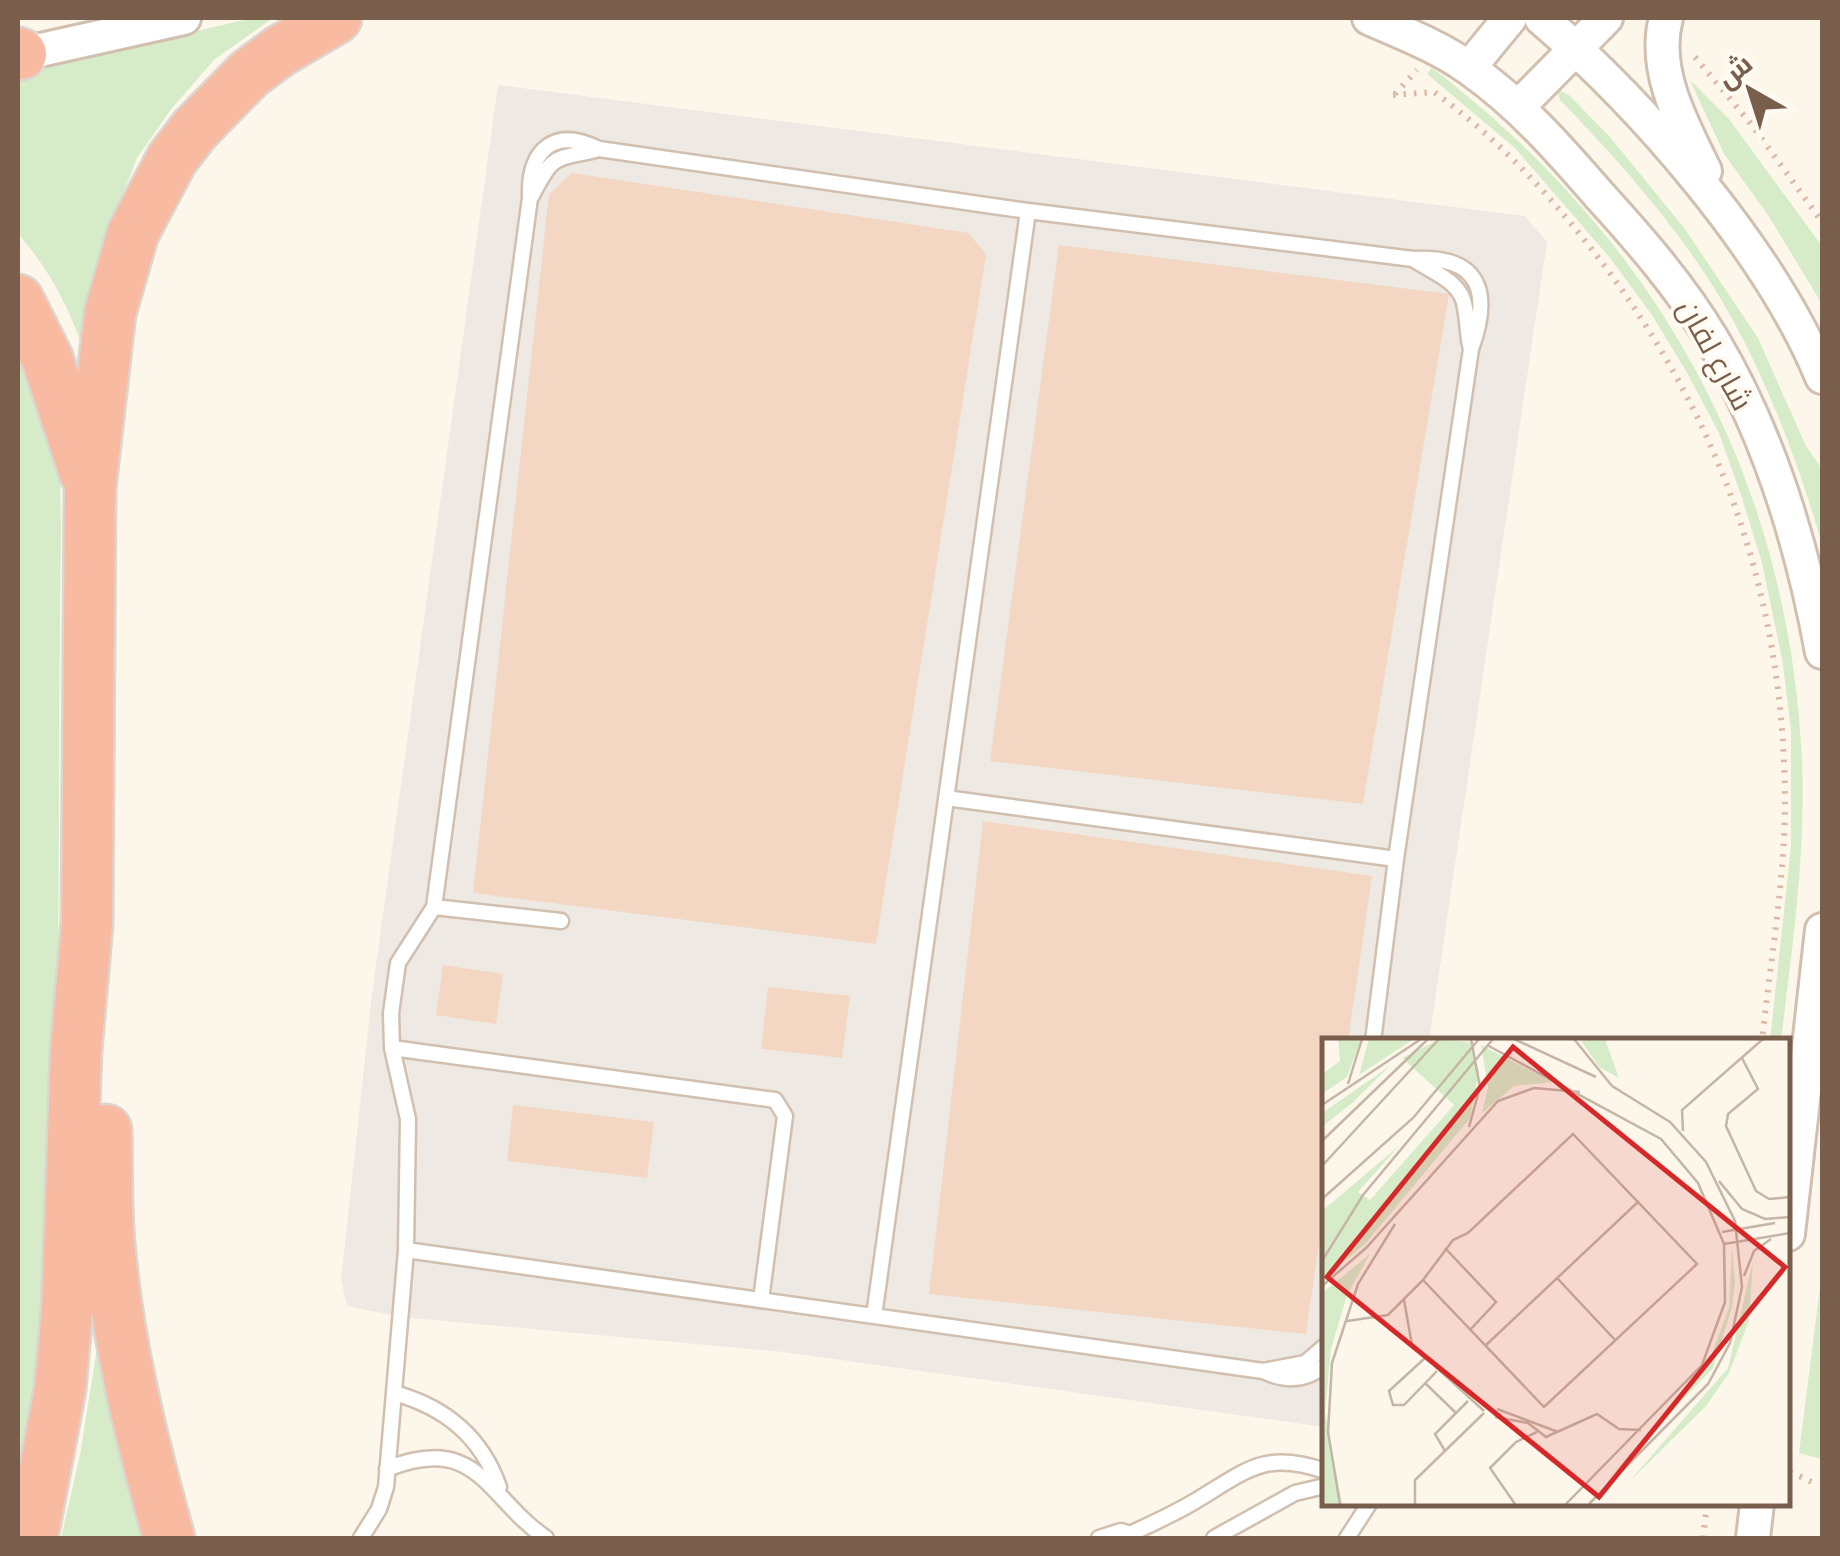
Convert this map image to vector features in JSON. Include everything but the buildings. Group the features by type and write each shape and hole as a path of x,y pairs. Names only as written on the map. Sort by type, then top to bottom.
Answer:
{"highway":[{"path":"32,1538 60,1389 67,1310 76,1050 86,924 90,488 110,313 133,233 172,160 221,100 280,51 336,18"},
{"path":"18,300 47,358 90,488"},
{"path":"86,924 101,1030 108,1232 135,1400 169,1538"}],"street":[{"path":"19,54 184,18"},
{"path":"1369,18 1416,38 1469,68 1510,18"},
{"path":"1541,18 1576,47 1659,136 1731,224 1770,278 1809,345 1822,377"},
{"path":"1518,107 1606,18"},
{"path":"1663,26 1664,75 1685,132 1731,224"},
{"name":"شارع لفان","path":"1469,68 1518,107 1626,225 1712,340 1770,460 1792,522 1822,652"},
{"path":"1790,1198 1793,1144 1822,930"},
{"path":"1753,1538 1757,1506"}],"lane":[{"path":"361,1538 379,1509 387,1468 406,1250 408,1119 392,1048 390,1013 398,964 434,908 530,198 545,169 558,158 599,149 1028,212 1412,259 1452,283 1466,310 1471,349 1372,1038"},
{"path":"874,1316 1028,212"},
{"path":"946,798 1396,859"},
{"path":"434,908 562,922"},
{"path":"392,1048 775,1100 785,1116 762,1300"},
{"path":"406,1250 1263,1371 1274,1376 1298,1379 1322,1367"},
{"path":"1263,1371 1305,1363 1322,1350"},
{"path":"394,1393 415,1399 453,1420 483,1452 500,1492 514,1511 546,1538"},
{"path":"387,1468 439,1458 473,1470 500,1492"},
{"path":"1099,1538 1121,1531 1137,1536 1256,1465 1290,1461 1322,1477"},
{"path":"1214,1538 1322,1479"},
{"path":"1347,1538 1368,1506"}],"path":[{"path":"1663,26 1686,45 1761,137 1822,222"},
{"path":"1418,69 1393,95 1434,92 1463,113 1528,174 1582,236 1644,321 1682,384 1720,464 1765,608 1780,697 1784,808 1762,1038"},
{"path":"1790,1472 1812,1482"},
{"path":"1703,1538 1708,1506"}],"shaded area":[{"path":"498,85 1525,216 1547,242 1429,1038 1322,1038 1322,1427 783,1352 401,1317 347,1306 341,1280 372,994"}],"green space":[{"path":"253,18 273,18 215,59 172,108 137,158 111,225 93,376 63,300 18,234 18,66"},
{"path":"1432,68 1512,136 1583,209 1645,288 1697,372 1739,462 1770,557 1792,657 1802,761 1800,866 1781,1038 1770,1038 1791,846 1791,731 1783,664 1762,563 1719,433 1652,315 1610,258 1515,148 1427,74"},
{"path":"1690,80 1729,119 1822,246 1822,304 1768,215 1724,154"},
{"path":"1557,89 1569,95 1609,136 1685,229 1758,338 1806,446 1822,469 1822,544 1778,417 1719,296 1665,218 1560,100"},
{"path":"18,323 59,435 61,524 54,1182 40,1367 18,1488"},
{"path":"1822,1271 1822,1446 1821,1459 1799,1453"},
{"path":"102,1317 141,1538 61,1538 80,1455"}]}
